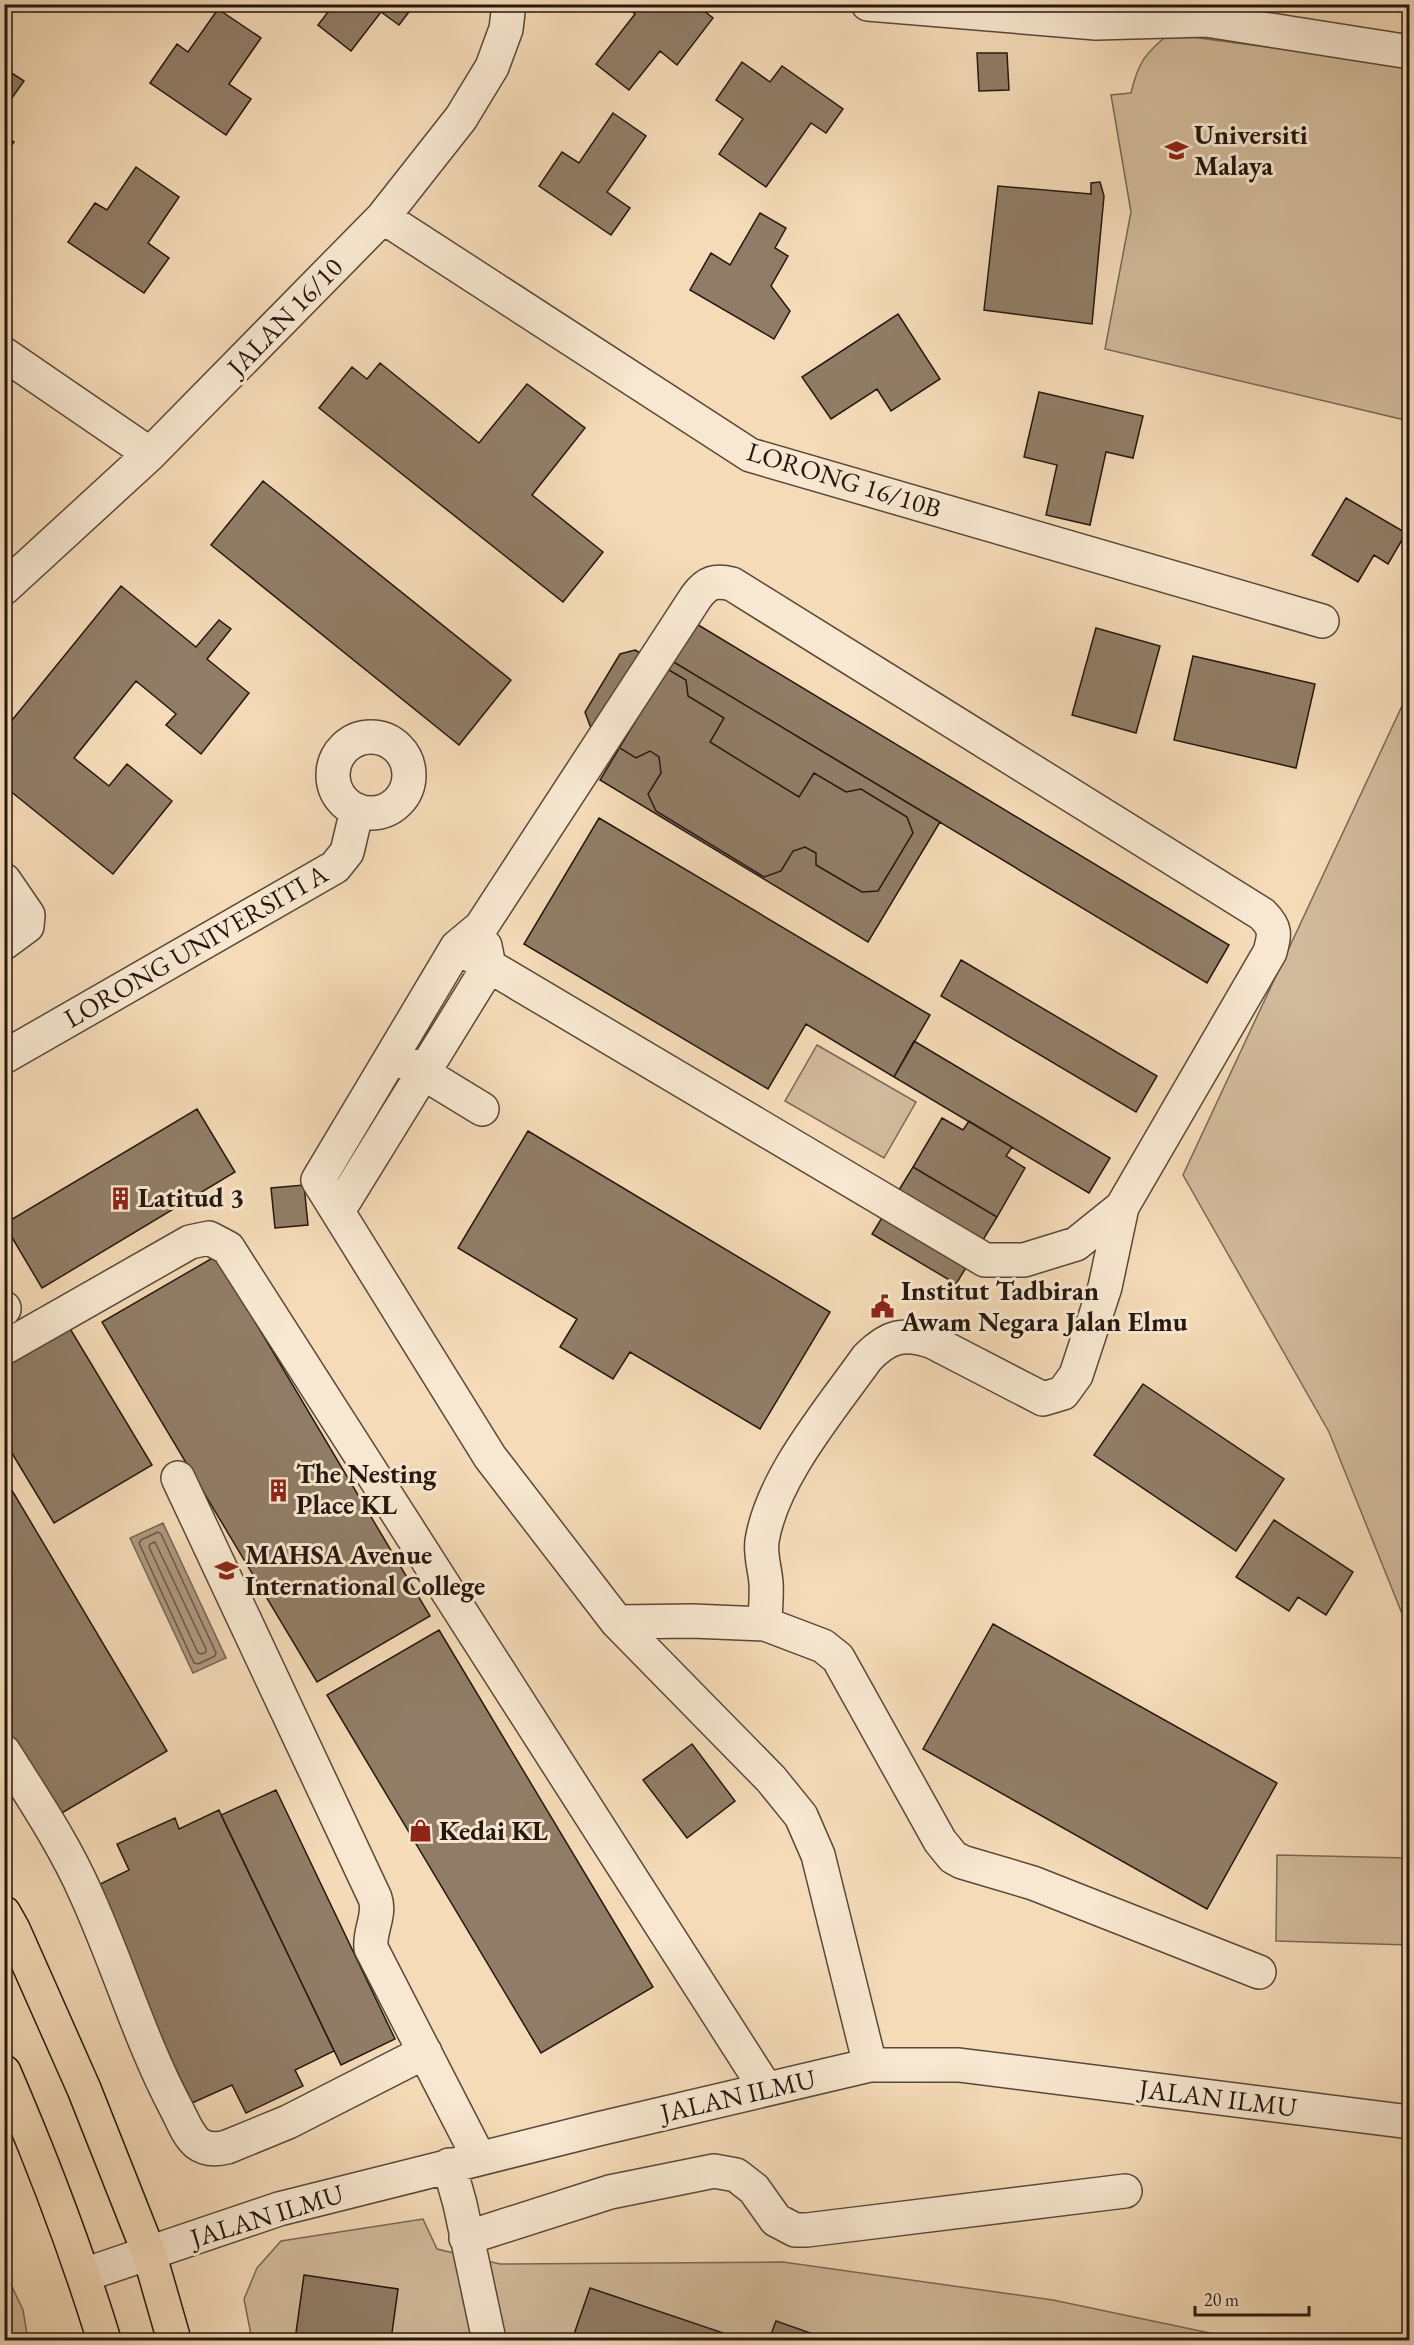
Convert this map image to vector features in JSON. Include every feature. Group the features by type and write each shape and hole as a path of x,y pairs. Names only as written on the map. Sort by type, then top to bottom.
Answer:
{"main road":[{"path":"4,1913 84,2090 148,2253 174,2340"},
{"path":"4,2072 38,2151 84,2275 104,2340"}],"street":[{"name":"JALAN 16/10","path":"4,588 150,454 383,217 461,118 492,67 506,29 509,4"},
{"path":"868,4 1096,23 1206,20 1410,52"},
{"name":"LORONG 16/10B","path":"383,217 750,455 1322,621"},
{"path":"4,354 150,454"},
{"path":"765,1624 766,1583 761,1548 777,1493 801,1453 877,1347 890,1339 904,1336 919,1337 933,1341 1043,1399 1064,1393 1076,1375 1101,1298 1122,1207 1270,952 1274,937 1272,925 1262,914 732,584 717,581 704,585 469,937 393,1054 318,1180 490,1457 617,1622 771,1779 801,1816 818,1856 870,2065"},
{"name":"LORONG UNIVERSITI A","path":"4,1057 335,867 347,852 357,810"},
{"path":"4,880 28,915 27,926 4,943"},
{"path":"469,937 489,966 985,1260 1024,1260 1076,1244 1122,1207"},
{"path":"338,1211 489,966"},
{"path":"393,1054 482,1109"},
{"path":"4,1348 190,1242 209,1238 228,1248 766,2089"},
{"path":"178,1478 375,1898 378,1911 370,1941 371,1948 425,2052 464,2162 460,2205 489,2340"},
{"path":"617,1622 692,1621 765,1624 823,1646 838,1658 940,1840 953,1857 972,1866 1033,1882 1259,1972"},
{"path":"4,1752 48,1821 85,1891 162,2081 197,2143 216,2150 227,2147 288,2122 425,2052"},
{"name":"JALAN ILMU","path":"84,2275 279,2209 464,2162 870,2065 959,2065 1410,2122"},
{"path":"466,2238 610,2192 714,2171 736,2175 746,2181 776,2220 795,2230 819,2229 1125,2191"}],"shaded area":[{"path":"1169,34 1409,66 1409,421 1105,349 1131,212 1111,95 1131,93 1144,59"},
{"path":"1409,691 1409,1631 1329,1432 1183,1175"},
{"path":"817,1045 916,1102 884,1158 785,1101"},
{"path":"1277,1855 1409,1858 1409,1945 1276,1941"},
{"path":"423,2219 437,2249 500,2264 783,2262 1053,2300 1243,2340 252,2340 244,2299 257,2268 281,2241"},
{"path":"5,2272 23,2310 28,2340 5,2340"}],"water":[{"path":"163,1523 226,1658 193,1673 130,1538"}],"building":[{"path":"334,4 415,4 399,25 381,12 351,51 318,25"},
{"path":"623,4 695,4 713,18 677,65 660,51 629,90 596,64 635,14"},
{"path":"218,9 261,38 229,84 251,99 226,135 150,83 177,44 188,52"},
{"path":"977,53 1007,53 1009,90 979,91"},
{"path":"742,62 770,82 782,66 843,109 826,133 811,123 766,187 719,154 743,119 716,100"},
{"path":"4,68 24,81 4,109"},
{"path":"613,113 646,136 607,192 630,208 611,235 539,186 562,152 579,163"},
{"path":"4,136 14,142 4,156"},
{"path":"136,167 179,197 148,243 169,258 144,293 68,242 95,203 107,210"},
{"path":"1100,182 1104,196 1092,324 984,310 998,186 1091,194 1091,183"},
{"path":"760,213 786,228 775,248 788,256 771,286 790,311 774,339 690,290 711,253 730,265"},
{"path":"898,314 940,379 891,411 877,389 831,419 802,377"},
{"path":"380,363 479,443 527,384 585,428 532,495 603,552 563,602 319,408 352,367 367,379"},
{"path":"1039,392 1143,416 1133,458 1106,452 1090,525 1046,515 1057,465 1024,457"},
{"path":"263,481 511,680 459,745 211,545"},
{"path":"1346,498 1406,533 1388,564 1374,555 1358,582 1312,555"},
{"path":"121,586 196,647 219,620 231,629 207,659 249,693 201,754 166,725 176,714 136,681 74,758 109,786 127,764 172,801 113,874 4,786 4,730"},
{"path":"695,623 1229,945 1207,983 672,661"},
{"path":"1096,628 1160,646 1136,733 1072,715"},
{"path":"635,650 686,680 688,696 724,718 710,742 799,797 814,773 846,792 861,789 907,817 913,833 878,891 862,892 816,865 816,853 805,847 793,851 781,871 764,877 656,811 648,794 661,773 659,757 650,751 636,758 592,731 585,712 620,654"},
{"path":"1193,656 1315,684 1296,768 1174,740"},
{"path":"672,661 940,822 868,942 600,780"},
{"path":"599,818 930,1015 894,1077 806,1024 768,1089 524,944"},
{"path":"961,960 1157,1076 1136,1112 941,996"},
{"path":"914,1041 1110,1158 1089,1193 894,1077"},
{"name":"Latitud 3","path":"197,1109 235,1172 42,1288 4,1224"},
{"path":"942,1118 963,1130 969,1121 1012,1147 1006,1156 1025,1168 997,1217 913,1167"},
{"path":"528,1131 830,1312 760,1429 630,1352 613,1379 560,1347 577,1319 458,1248"},
{"path":"913,1167 997,1217 956,1284 872,1234"},
{"path":"304,1185 308,1225 275,1228 271,1188"},
{"name":"The Nesting Place KL","path":"216,1256 430,1616 317,1682 102,1322"},
{"path":"69,1327 152,1465 54,1523 4,1440 4,1365"},
{"path":"1143,1384 1284,1479 1236,1551 1094,1455"},
{"path":"4,1477 167,1751 55,1817 4,1732"},
{"path":"1274,1520 1353,1572 1326,1615 1298,1597 1289,1611 1236,1577"},
{"path":"993,1624 1277,1783 1207,1909 923,1749"},
{"path":"439,1630 653,1987 541,2053 327,1695"},
{"path":"692,1744 735,1801 687,1838 643,1780"},
{"path":"276,1790 395,2039 341,2065 221,1815"},
{"path":"219,1810 334,2051 295,2070 303,2086 246,2113 232,2085 192,2103 90,1889 129,1870 117,1844 175,1818 179,1829"},
{"path":"304,2275 398,2289 391,2340 295,2340"},
{"path":"590,2288 729,2335 728,2340 572,2340"},
{"path":"776,2321 830,2340 769,2340"}],"place":[{"name":"Universiti Malaya","path":"1176,151"},
{"name":"Latitud 3","path":"120,1198"},
{"name":"Institut Tadbiran Awam Negara Jalan Elmu","path":"883,1307"},
{"name":"The Nesting Place KL","path":"278,1490"},
{"name":"MAHSA Avenue International College","path":"227,1571"},
{"name":"Kedai KL","path":"421,1831"}]}
